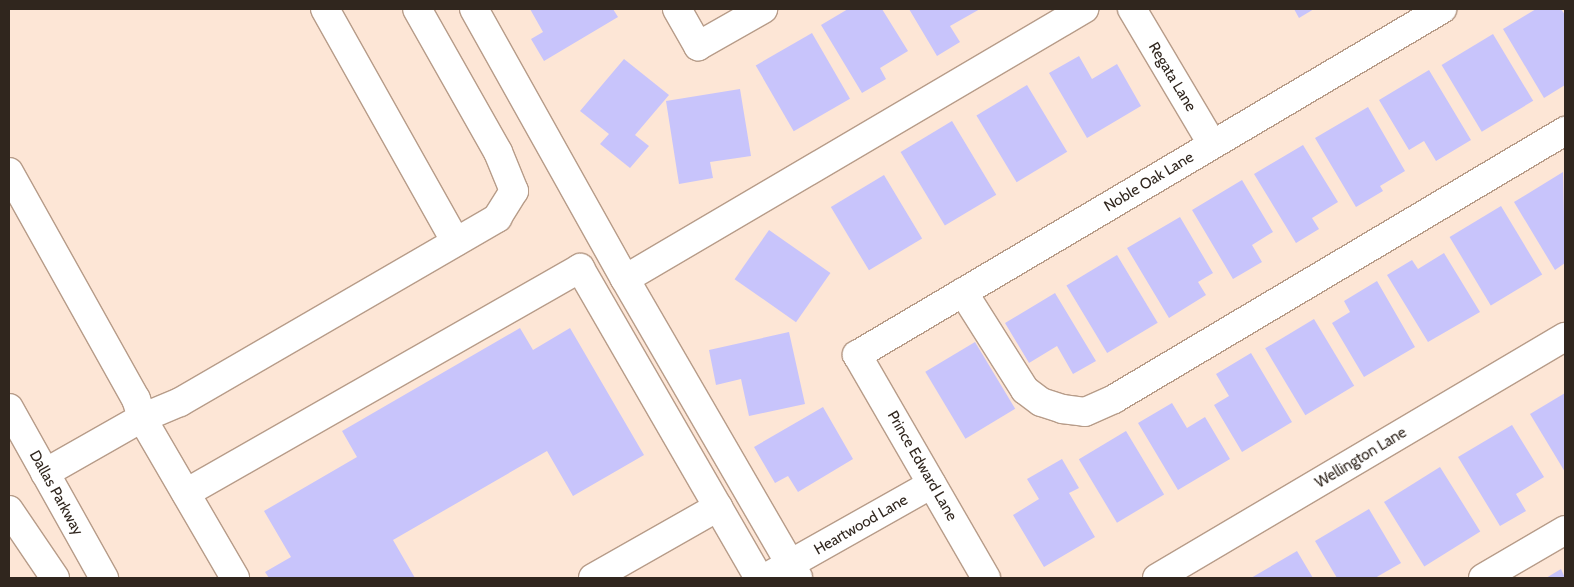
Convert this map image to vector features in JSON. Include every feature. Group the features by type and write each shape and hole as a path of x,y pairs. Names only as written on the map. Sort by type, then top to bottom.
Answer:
{"main road":[{"path":"326,9 456,242"},
{"path":"45,473 142,418 180,402 497,218 514,191 498,152 417,9"},
{"path":"474,9 625,279 794,572"},
{"path":"677,9 698,46 763,9"},
{"path":"625,279 1084,9"},
{"name":"Regata Lane","path":"1132,9 1212,144"},
{"name":"Noble Oak Lane","path":"857,355 1442,9"},
{"path":"963,292 1025,390 1041,402 1062,409 1085,412 1114,399 1565,131"},
{"path":"9,172 136,399 142,418 235,578"},
{"path":"186,493 580,268 761,578"},
{"name":"Wellington Lane","path":"1157,578 1565,337"},
{"name":"Prince Edward Lane","path":"857,355 986,578"},
{"name":"Dallas Parkway","path":"9,408 104,578"},
{"name":"Heartwood Lane","path":"761,578 794,572 932,484"},
{"path":"593,578 718,507"},
{"path":"9,510 55,578"},
{"path":"1483,578 1565,530"}],"building":[{"path":"530,9 613,9 618,17 544,61 531,39 543,32"},
{"path":"848,9 882,9 908,51 880,68 886,79 862,93 821,25"},
{"path":"909,9 980,9 950,26 960,42 937,56"},
{"path":"1294,9 1314,9 1299,18"},
{"path":"1536,9 1561,9 1565,15 1565,85 1544,98 1503,29"},
{"path":"812,33 850,99 794,131 756,66"},
{"path":"1493,34 1533,101 1482,132 1442,65"},
{"path":"1079,56 1092,79 1117,64 1141,106 1087,138 1049,73"},
{"path":"624,59 669,95 635,135 649,146 630,168 600,144 609,134 580,111"},
{"path":"1429,70 1471,140 1436,161 1424,141 1409,150 1379,100"},
{"path":"1027,85 1067,152 1017,182 976,115"},
{"path":"740,89 751,156 710,162 713,178 679,184 666,101"},
{"path":"1368,107 1405,171 1380,186 1383,191 1356,207 1315,138"},
{"path":"952,121 996,195 945,226 901,152"},
{"path":"1303,145 1338,202 1312,218 1319,229 1296,243 1254,174"},
{"path":"1563,172 1565,263 1555,270 1514,202"},
{"path":"884,175 922,238 869,270 831,207"},
{"path":"1242,180 1273,232 1252,245 1262,262 1233,279 1192,210"},
{"path":"1501,206 1542,275 1491,305 1450,237"},
{"path":"1180,217 1213,273 1198,282 1206,295 1169,318 1127,248"},
{"path":"769,230 830,273 796,322 735,279"},
{"path":"1444,253 1480,312 1428,342 1387,275 1412,260 1418,269"},
{"path":"1117,255 1158,323 1107,353 1066,285"},
{"path":"1377,281 1415,347 1364,377 1332,323 1350,312 1344,301"},
{"path":"1055,293 1096,361 1073,374 1057,346 1029,363 1005,323"},
{"path":"1314,319 1354,386 1305,415 1265,348"},
{"path":"520,328 533,350 570,328 644,455 573,496 547,451 393,540 415,578 269,578 265,572 291,557 264,511 357,457 342,431"},
{"path":"789,332 805,404 749,416 741,379 716,385 709,350"},
{"path":"975,342 1015,409 965,439 925,372"},
{"path":"1251,353 1292,422 1242,452 1214,405 1229,396 1216,374"},
{"path":"1565,393 1565,472 1530,414"},
{"path":"1172,403 1187,428 1205,417 1230,459 1178,490 1138,423"},
{"path":"823,407 853,459 798,492 788,476 775,483 754,447"},
{"path":"1512,425 1544,477 1516,494 1526,511 1500,526 1458,457"},
{"path":"1126,431 1164,494 1117,523 1079,459"},
{"path":"1062,459 1079,488 1069,493 1095,537 1044,567 1013,515 1039,499 1027,479"},
{"path":"1440,467 1480,531 1424,566 1384,502"},
{"path":"1369,509 1401,563 1375,578 1337,578 1315,541"},
{"path":"1297,551 1313,578 1251,578"},
{"path":"1561,569 1565,578 1546,578"}]}
